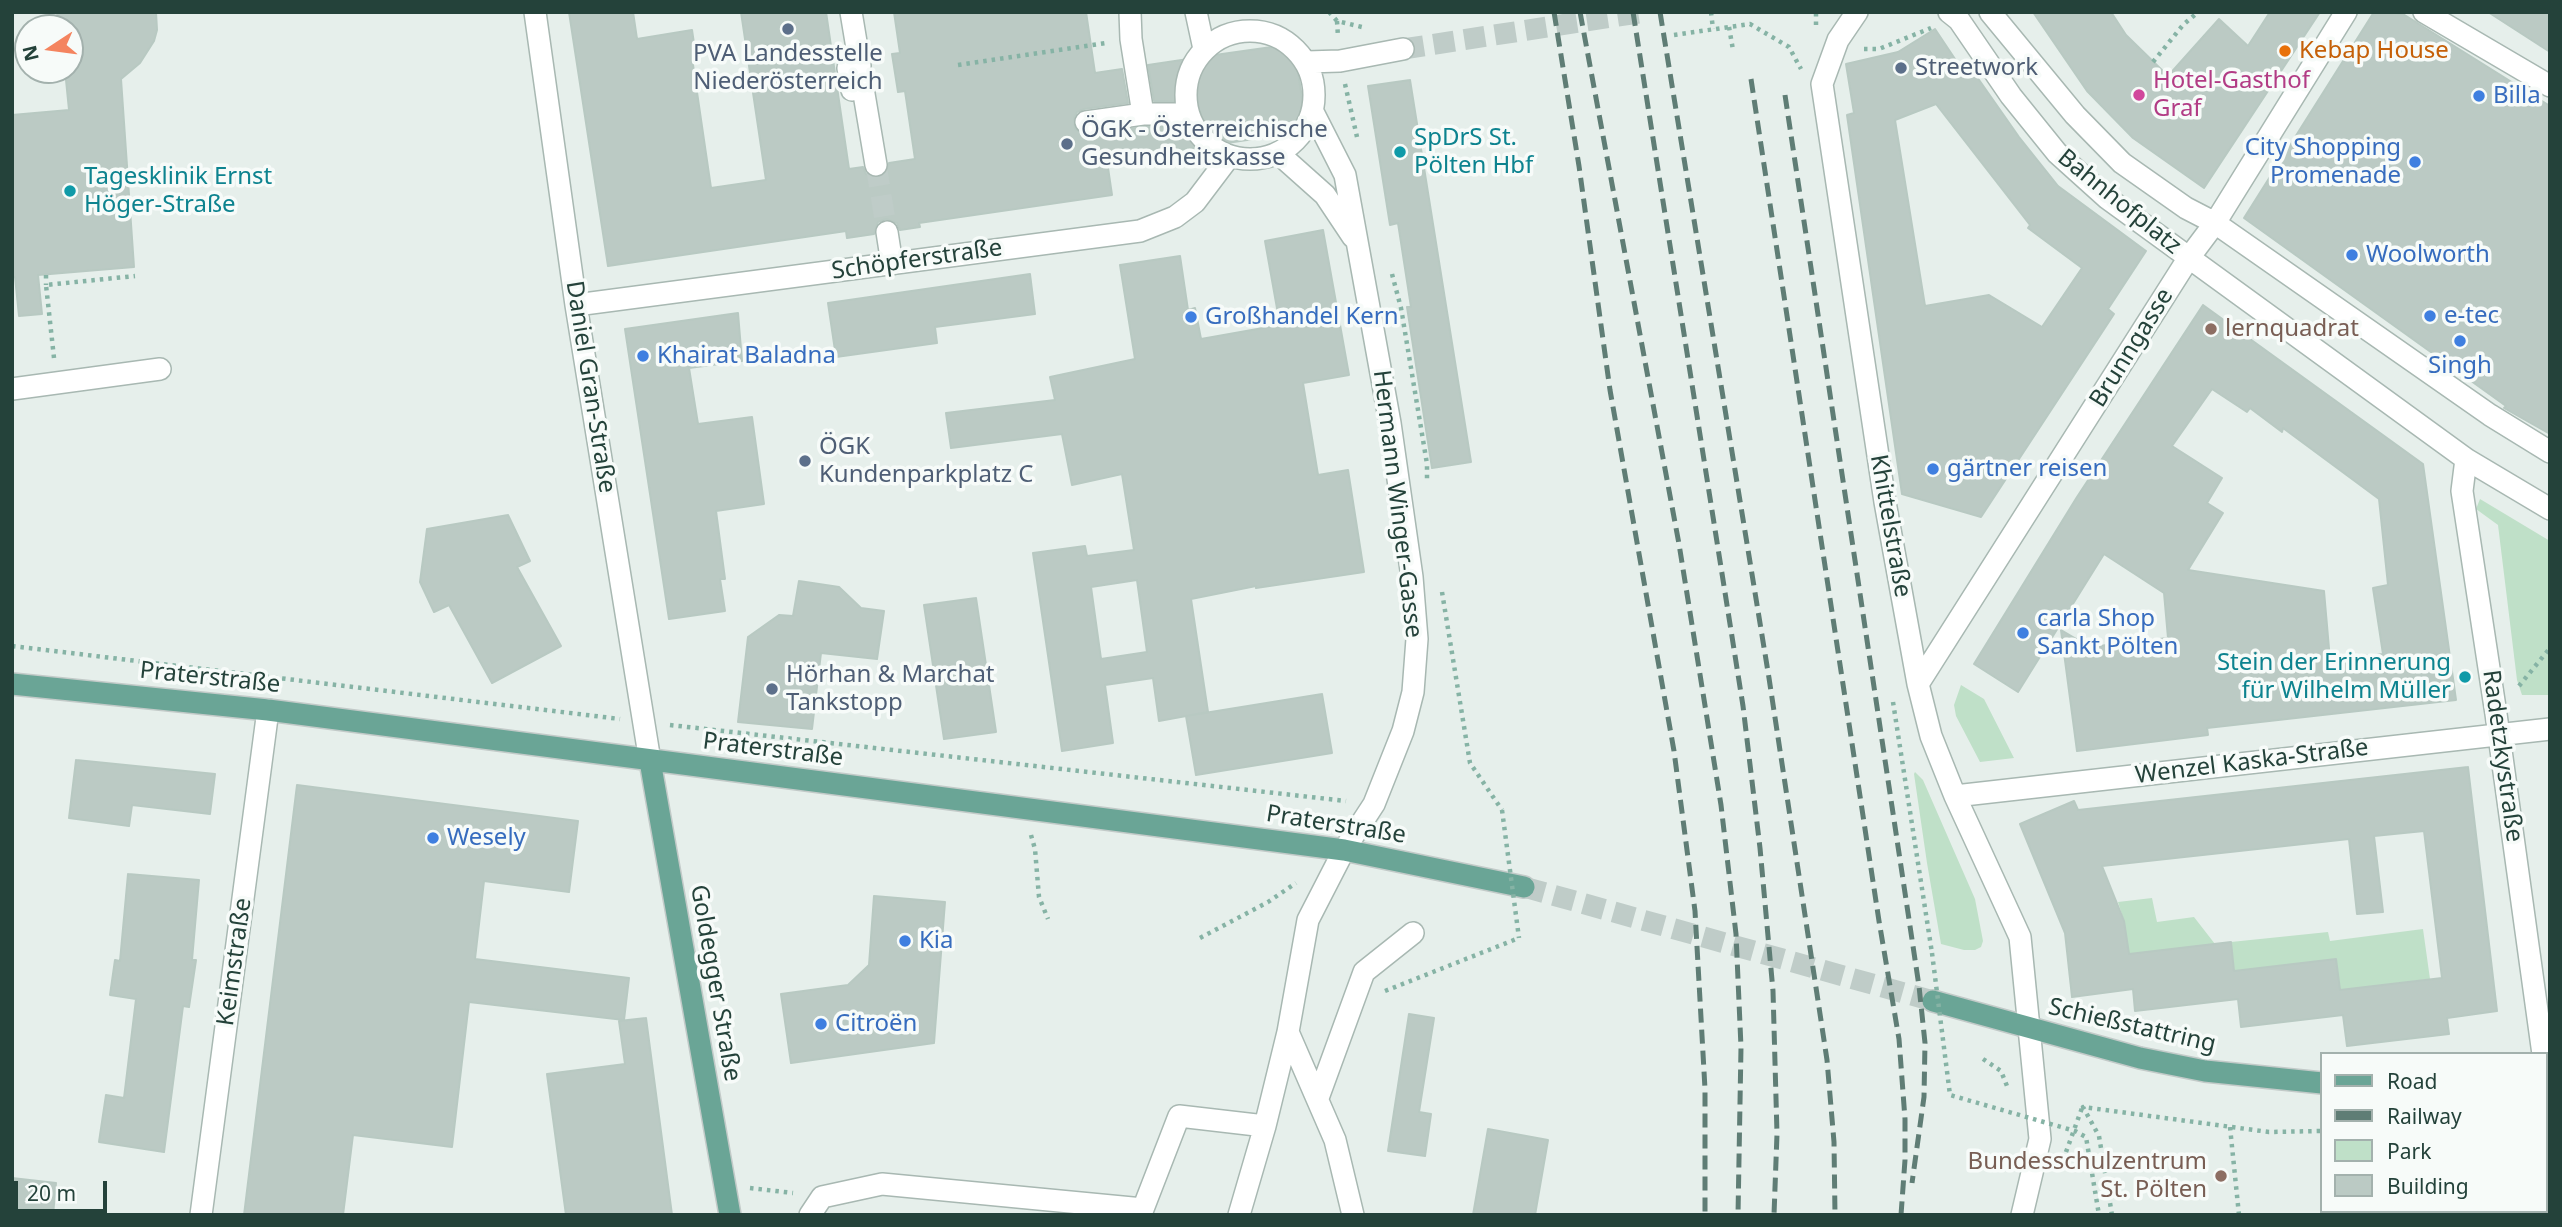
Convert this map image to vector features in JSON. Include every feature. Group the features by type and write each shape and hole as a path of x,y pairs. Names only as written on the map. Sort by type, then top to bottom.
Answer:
{"main road":[{"name":"Praterstraße","path":"12,684 268,710 1345,850 1524,887"},
{"name":"Goldegger Straße","path":"650,761 730,1215"},
{"name":"Schießstattring","path":"1933,1001 2140,1058 2205,1071 2320,1083"}],"street":[{"name":"Daniel Gran-Straße","path":"535,12 576,305 650,761"},
{"path":"851,12 860,66 848,68 852,90 863,88 876,165"},
{"path":"1129,12 1143,114"},
{"path":"1196,12 1204,49"},
{"name":"Khittelstraße","path":"1857,12 1838,40 1822,84 1885,502 1918,684 1931,736 1955,796 2020,937 2039,1139 2022,1215"},
{"name":"Bahnhofplatz","path":"1990,12 2075,116 2122,163 2186,208 2215,223 2490,415 2550,452"},
{"name":"Brunngasse","path":"1918,684 2188,259 2215,223 2346,12"},
{"path":"2424,12 2550,86"},
{"name":"Bahnhofplatz","path":"1954,16 2011,96 2057,153 2107,198 2466,459 2550,509"},
{"path":"1256,21 1293,47 1306,62 1314,87 1313,112 1307,129 1293,144 1279,154 1246,160 1229,157 1203,141 1188,114 1185,91 1191,68 1204,49 1229,33 1256,21"},
{"path":"1306,62 1340,61 1403,49"},
{"name":"Hermann Winger-Gasse","path":"1239,1215 1288,1032 1308,919 1345,850 1374,804 1403,731 1413,692 1417,639 1412,577 1390,423 1345,176 1313,112"},
{"path":"1086,122 1143,114 1188,114"},
{"name":"Hermann Winger-Gasse","path":"1279,154 1325,195 1358,245"},
{"name":"Schöpferstraße","path":"576,305 1140,231 1175,217 1195,202 1229,157"},
{"path":"887,232 892,264"},
{"path":"12,389 160,369"},
{"name":"Radetzkystraße","path":"2466,459 2462,491 2543,1052"},
{"name":"Keimstraße","path":"201,1215 268,710"},
{"name":"Wenzel Kaska-Straße","path":"1955,796 2497,724 2550,729"},
{"path":"1318,1098 1364,972 1413,933"},
{"path":"1288,1032 1335,1140 1353,1215"},
{"path":"816,1206 882,1184 1143,1209 1179,1116 1265,1126"}],"path":[{"path":"1329,12 1337,21 1369,29"},
{"path":"1711,12 1713,29"},
{"path":"2153,62 2183,25 2198,12"},
{"path":"1817,21 1838,40 1853,49 1879,49 1937,26 1949,33 1954,16"},
{"path":"1674,35 1750,24 1789,47 1796,62"},
{"path":"1729,27 1733,50"},
{"path":"958,65 1131,40"},
{"path":"46,275 56,383"},
{"path":"46,285 135,276"},
{"path":"12,646 643,722 1374,804"},
{"path":"2497,724 2550,648"},
{"path":"1897,727 1932,953 1950,1095 2075,1131 2085,1137 2099,1215"},
{"path":"1023,808 1035,849 1039,897 1048,919"},
{"path":"1378,994 1519,938 1502,810"},
{"path":"1200,938 1268,902 1301,880"},
{"path":"1983,1059 2001,1072 2009,1092"},
{"path":"2112,1215 2099,1136 2083,1107 2269,1132 2320,1131"},
{"path":"2230,1127 2239,1215"},
{"path":"725,1185 816,1206"}],"green space":[{"path":"2480,499 2550,541 2550,695 2522,695 2517,680 2498,525 2476,509"},
{"path":"1961,685 1984,699 2014,758 1980,762 1956,716 1954,705"},
{"path":"1915,772 1923,780 1975,899 1983,941 1981,947 1975,950 1941,944"},
{"path":"2152,898 2157,922 2194,917 2215,944 2129,954 2118,902"},
{"path":"2423,929 2430,979 2340,990 2336,959 2234,971 2231,942 2328,932 2330,941"}],"building":[{"name":"Tagesklinik Ernst Höger-Straße","path":"156,12 157,30 154,41 140,63 121,79 134,267 38,275 42,314 19,316 15,277 12,277 12,115 69,110 66,84 84,84 84,14 57,14"},
{"name":"ÖGK - Österreichische Gesundheitskasse","path":"569,12 633,12 637,39 692,30 696,57 692,58 711,188 766,180 741,12 826,12 849,169 863,167 866,174 872,177 885,175 889,163 915,159 905,91 898,92 892,54 900,53 894,12 1086,12 1095,73 1122,69 1128,103 1077,112 1074,118 1075,129 1087,135 1144,127 1188,127 1199,121 1201,113 1194,102 1154,101 1148,65 1195,58 1206,62 1215,55 1293,44 1293,63 1298,72 1303,104 1300,112 1307,131 1107,161 1112,195 919,223 920,227 900,230 897,223 886,219 878,222 874,234 847,238 846,231 608,266"},
{"path":"2033,12 2111,12 2126,35 2168,76 2219,19 2248,46 2270,12 2320,12 2204,188 2133,138 2087,91"},
{"name":"City Shopping Promenade","path":"2374,12 2403,14 2550,106 2550,434 2504,408 2506,406 2244,218"},
{"path":"2488,12 2550,12 2550,52"},
{"path":"1935,29 1963,71 1970,67 2019,137 2058,186 2146,251 2108,309 2114,314 1981,517 1902,494 1847,115 1854,113 1846,64 1898,52","holes":["1936,104 2030,225 2028,228 2082,268 2042,327 1989,295 1925,306 1895,120"]},
{"path":"1410,80 1471,462 1432,468 1407,307 1411,307 1398,223 1390,225 1368,86"},
{"path":"1323,230 1349,375 1303,383 1318,475 1348,470 1364,572 1256,586 1191,599 1208,712 1159,721 1153,678 1105,685 1113,743 1062,751 1033,553 1085,546 1087,556 1134,550 1122,474 1072,485 1062,434 951,448 946,413 1055,400 1050,377 1135,359 1120,265 1180,256 1188,310 1195,308 1201,339 1280,325 1265,241","holes":["1137,580 1147,652 1101,659 1091,587"]},
{"path":"1030,274 1035,314 935,327 937,343 836,357 828,303"},
{"path":"2203,305 2423,464 2456,700 2207,728 2208,735 2077,751 2061,630 2090,647 2168,638 2164,593 2104,554 2018,692 1974,664 2077,497","holes":["2212,389 2247,412 2250,408 2282,432 2283,428 2379,499 2388,585 2373,588 2383,654 2330,660 2324,591 2188,570 2223,513 2207,503 2222,478 2172,446"]},
{"path":"738,313 742,361 689,368 698,424 752,417 764,504 716,511 725,579 720,579 725,611 669,619 625,329"},
{"path":"508,515 530,561 517,567 561,646 492,683 449,605 434,612 420,582 427,529"},
{"path":"799,581 839,587 861,608 884,611 877,659 821,653 812,729 738,722 748,637 779,615 793,616"},
{"path":"976,598 996,732 944,739 924,605"},
{"path":"1322,694 1332,753 1196,775 1186,716"},
{"path":"76,760 215,774 210,814 132,805 129,826 69,818"},
{"path":"2468,767 2497,1011 2447,1018 2449,1034 2347,1046 2343,1015 2241,1027 2238,999 2135,1011 2133,989 2072,997 2065,933 2020,824 2074,801 2078,810","holes":["2424,831 2442,978 2340,990 2336,959 2234,971 2231,942 2129,954 2124,921 2102,866 2349,839 2357,914 2383,912 2374,836"]},
{"path":"297,785 578,821 569,892 484,881 475,959 629,978 624,1020 469,1002 452,1147 353,1135 343,1215 244,1215"},
{"path":"128,874 199,880 192,960 196,960 189,1007 183,1006 164,1152 99,1142 106,1095 124,1098 136,999 110,995 115,960 120,961"},
{"path":"874,896 945,902 934,1043 791,1063 781,994 848,985 869,965"},
{"path":"1409,1014 1434,1018 1419,1112 1431,1114 1425,1156 1388,1151"},
{"path":"646,1018 672,1215 566,1215 547,1074 625,1064 619,1021"},
{"path":"1488,1129 1548,1140 1535,1215 1473,1215"},
{"path":"12,1178 56,1183 53,1215 12,1215"}],"tunnel":[{"path":"1403,49 1645,12"},
{"path":"876,165 887,232"},
{"path":"1524,887 1933,1001"}],"railway":[{"path":"1554,12 1579,166 1610,390 1674,751 1695,911 1705,1089 1705,1215"},
{"path":"1580,12 1679,544 1721,805 1736,934 1741,1047 1738,1215"},
{"path":"1633,12 1743,706 1760,848 1773,991 1777,1134 1774,1215"},
{"path":"1660,12 1769,678 1827,1060 1834,1142 1835,1215"},
{"path":"1751,79 1899,1039 1905,1119 1901,1215"},
{"path":"1785,95 1919,986 1925,1043 1924,1097 1912,1183"}],"place":[{"name":"PVA Landesstelle Niederösterreich","path":"788,29"},
{"name":"Kebap House","path":"2285,51"},
{"name":"Streetwork","path":"1901,68"},
{"name":"Hotel-Gasthof Graf","path":"2139,95"},
{"name":"Billa","path":"2479,96"},
{"name":"ÖGK - Österreichische Gesundheitskasse","path":"1067,144"},
{"name":"SpDrS St. Pölten Hbf","path":"1400,152"},
{"name":"City Shopping Promenade","path":"2415,162"},
{"name":"Tagesklinik Ernst Höger-Straße","path":"70,191"},
{"name":"Woolworth","path":"2352,255"},
{"name":"e-tec","path":"2430,316"},
{"name":"Großhandel Kern","path":"1191,317"},
{"name":"lernquadrat","path":"2211,329"},
{"name":"Singh","path":"2460,341"},
{"name":"Khairat Baladna","path":"643,356"},
{"name":"ÖGK Kundenparkplatz C","path":"805,461"},
{"name":"gärtner reisen","path":"1933,469"},
{"name":"carla Shop Sankt Pölten","path":"2023,633"},
{"name":"Stein der Erinnerung für Wilhelm Müller","path":"2465,677"},
{"name":"Hörhan & Marchat Tankstopp","path":"772,689"},
{"name":"Wesely","path":"433,838"},
{"name":"Kia","path":"905,941"},
{"name":"Citroën","path":"821,1024"},
{"name":"Bundesschulzentrum St. Pölten","path":"2221,1176"}]}
